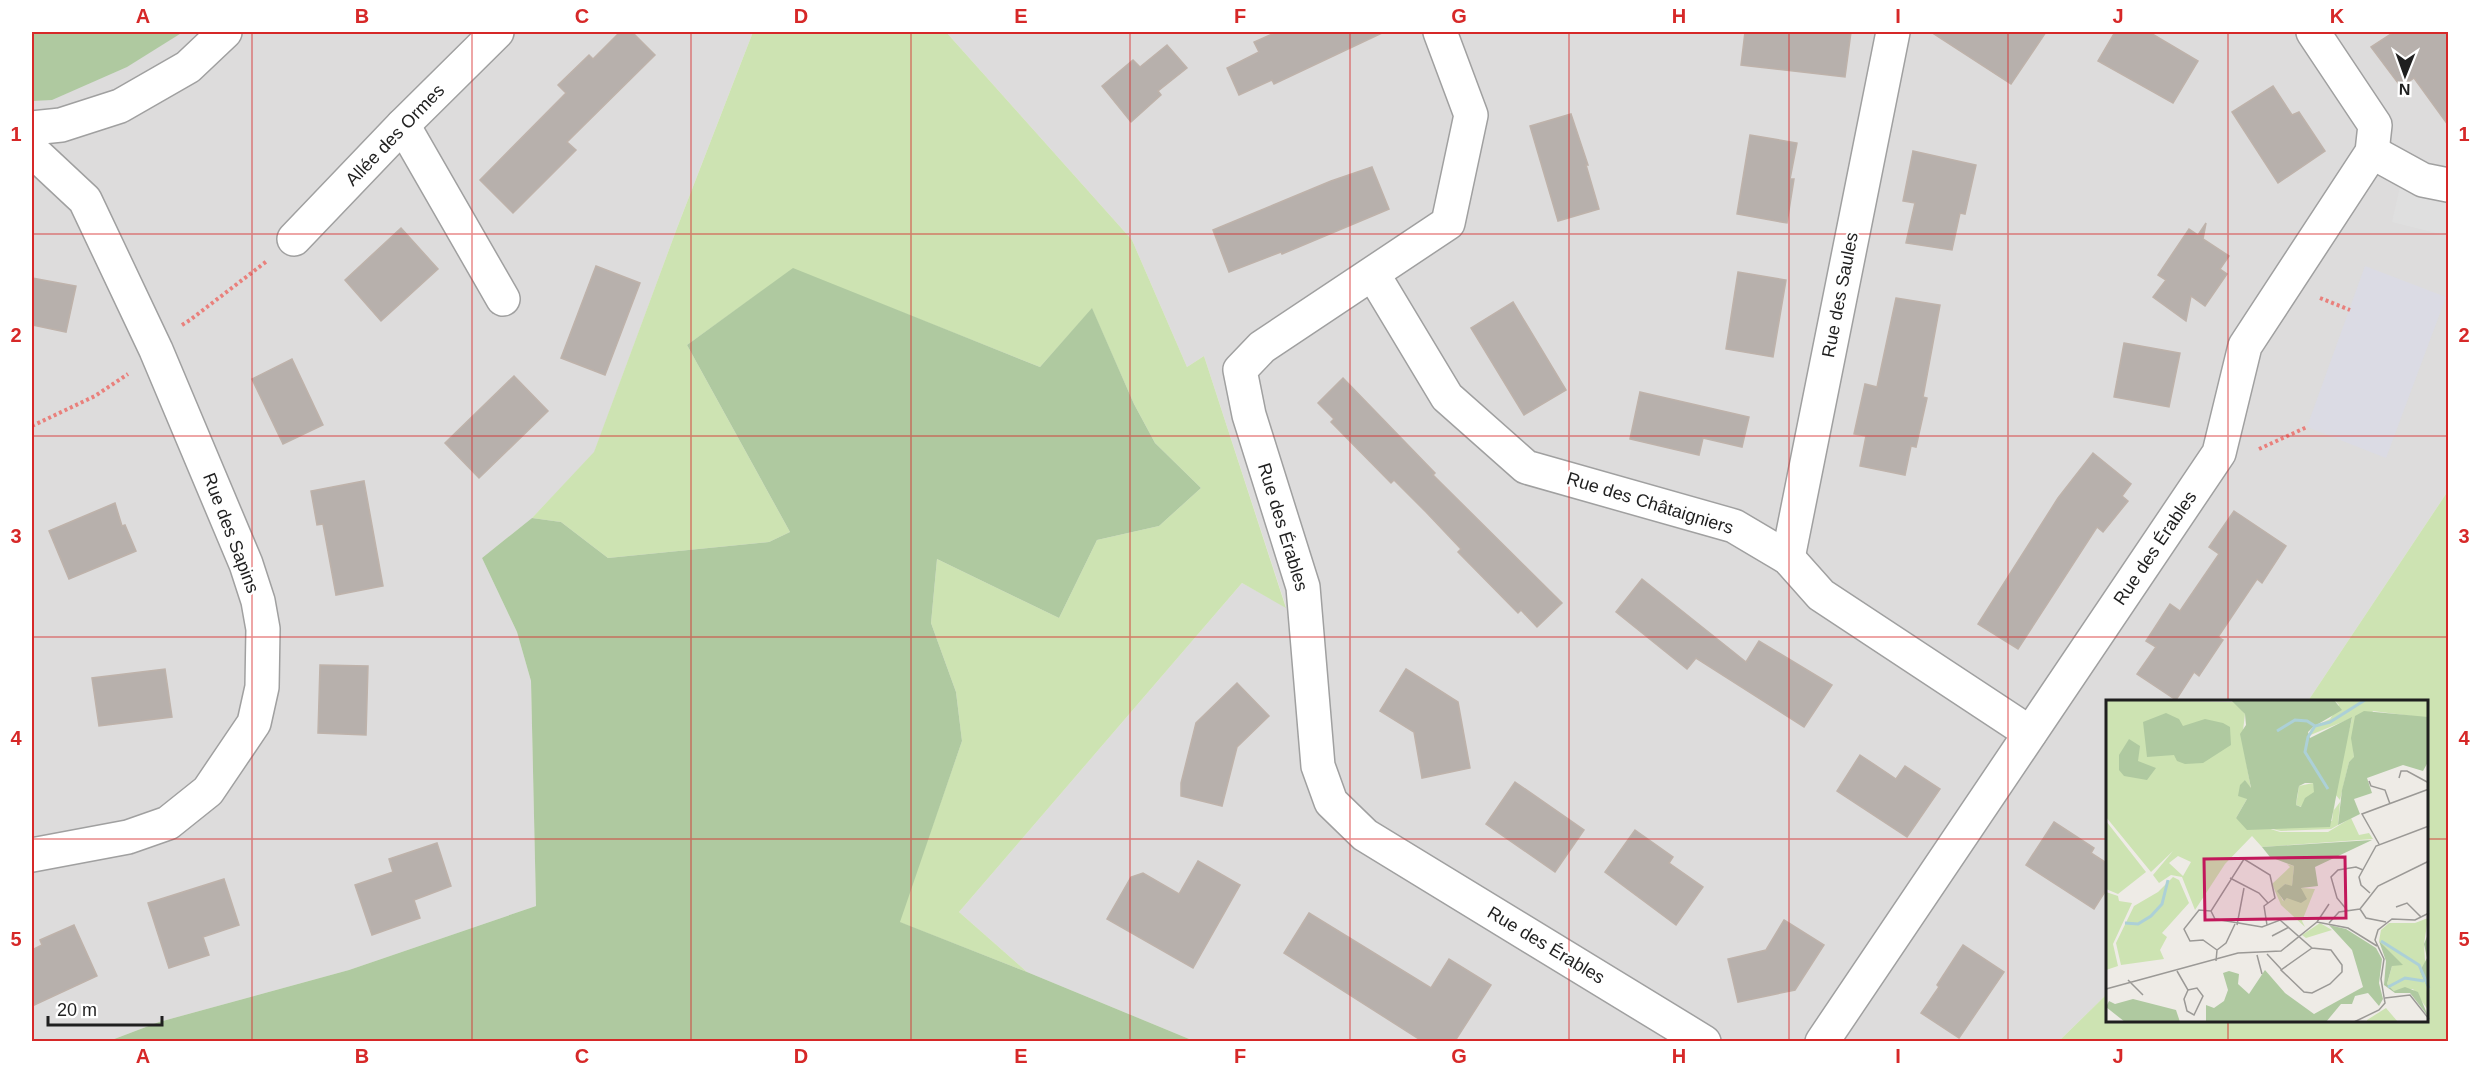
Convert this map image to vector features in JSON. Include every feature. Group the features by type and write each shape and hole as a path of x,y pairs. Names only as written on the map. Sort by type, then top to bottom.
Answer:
{"street":[{"path":"32,128 61,125 120,106 188,67 225,32"},
{"name":"Allée des Ormes","path":"294,239 403,125 497,32"},
{"name":"Rue des Érables","path":"1440,32 1471,115 1448,223 1262,347 1240,370 1249,415 1303,587 1318,766 1331,802 1365,835 1704,1041"},
{"name":"Rue des Saules","path":"1788,558 1893,32"},
{"path":"2313,32 2375,125 2372,152 2423,180 2448,185"},
{"path":"403,125 503,299"},
{"name":"Rue des Érables","path":"1822,1041 2219,453 2245,346 2372,152"},
{"name":"Rue des Sapins","path":"32,154 39,157 85,200 155,346 246,564 258,601 263,629 262,687 254,723 208,791 168,823 128,837 32,855"},
{"name":"Rue des Châtaigniers","path":"1373,274 1447,397 1526,467 1734,526 1788,558 1821,595 2030,733"}],"path":[{"path":"32,426 95,396 155,346 294,239"},
{"path":"2219,453 2250,453 2307,428"}],"shaded area":[{"path":"32,32 753,32 677,228 594,453 532,518 482,558 517,632 531,681 536,906 349,970 159,1022 109,1041 32,1041"},
{"path":"946,32 2448,32 2448,491 2309,700 2106,700 2106,995 2059,1041 1194,1041 1027,972 959,912 1242,583 1286,607 1204,356 1187,367 1132,240"},
{"path":"2400,187 2448,198 2448,236 2392,222"},
{"path":"2365,266 2446,297 2386,458 2307,427"}],"green space":[{"path":"32,32 183,32 127,67 52,100 32,101"},
{"path":"753,32 946,32 1132,240 1187,367 1204,356 1286,608 1242,583 959,912 1027,972 899,922 962,741 956,692 931,623 937,559 1059,618 1097,540 1159,526 1201,488 1155,443 1134,404 1092,309 1040,367 793,269 687,345 790,532 769,542 608,558 561,522 532,518 594,452"},
{"path":"793,268 1040,367 1092,308 1134,404 1155,443 1201,488 1159,526 1097,540 1059,618 937,559 931,623 956,692 962,741 900,922 1194,1041 109,1041 159,1022 349,970 536,906 531,681 517,632 482,558 532,518 561,522 608,558 769,542 790,532 687,345"},
{"path":"2448,491 2448,1041 2059,1041 2106,995 2106,1022 2429,1022 2429,700 2309,700"}],"building":[{"path":"620,32 632,32 655,55 567,142 576,150 513,213 480,180 566,93 558,85 589,55 593,59"},
{"path":"1277,32 1384,32 1274,84 1272,80 1239,95 1227,68 1259,52 1254,42"},
{"path":"1745,32 1851,32 1845,77 1741,65"},
{"path":"1931,32 2046,32 2011,84"},
{"path":"2115,32 2149,32 2198,61 2173,103 2098,61"},
{"path":"2394,32 2448,32 2448,125 2414,78 2401,87 2371,47"},
{"path":"1167,45 1187,68 1158,91 1161,95 1131,122 1102,86 1133,60 1140,67"},
{"path":"2273,86 2292,115 2299,112 2325,151 2278,183 2232,112"},
{"path":"1571,114 1588,165 1586,165 1599,209 1558,221 1530,126"},
{"path":"1750,135 1797,143 1790,179 1794,179 1787,223 1737,214"},
{"path":"1913,151 1976,165 1965,214 1960,213 1952,250 1906,243 1915,203 1903,201"},
{"path":"1372,167 1389,209 1282,254 1281,252 1229,272 1213,230 1331,181"},
{"path":"2206,223 2203,239 2229,256 2220,269 2227,274 2205,306 2191,296 2186,321 2153,297 2166,280 2158,275 2189,229 2198,235"},
{"path":"401,228 438,269 381,321 345,280"},
{"path":"596,266 640,283 605,375 561,358"},
{"path":"1738,272 1786,280 1773,357 1726,349"},
{"path":"32,278 76,286 66,332 32,325"},
{"path":"1896,298 1940,305 1923,397 1927,398 1916,447 1911,446 1905,475 1860,466 1866,436 1854,434 1865,384 1877,387"},
{"path":"1513,302 1566,390 1524,415 1471,328"},
{"path":"2124,343 2180,353 2169,407 2114,397"},
{"path":"292,359 323,425 283,444 252,379"},
{"path":"514,376 548,411 479,478 445,443"},
{"path":"1343,378 1435,473 1433,475 1562,603 1537,627 1521,610 1518,613 1458,552 1461,549 1426,512 1394,480 1391,483 1331,422 1334,419 1318,403"},
{"path":"1640,392 1749,417 1742,447 1703,438 1699,455 1630,439"},
{"path":"2093,453 2131,484 2122,496 2128,501 2103,532 2097,527 2018,649 1978,624 2058,498"},
{"path":"364,481 383,586 336,595 323,524 317,525 311,491"},
{"path":"115,503 122,526 125,525 136,551 69,579 49,531"},
{"path":"2234,511 2286,546 2262,583 2257,579 2218,637 2223,640 2199,676 2194,672 2176,700 2137,674 2156,647 2146,641 2170,604 2180,611 2219,554 2209,547"},
{"path":"1642,579 1746,662 1759,641 1832,685 1804,727 1696,658 1687,669 1616,612"},
{"path":"320,665 368,666 366,735 318,733"},
{"path":"165,669 172,717 99,726 92,678"},
{"path":"1406,669 1458,702 1470,768 1422,778 1414,732 1380,711"},
{"path":"1237,683 1269,716 1237,747 1222,806 1181,796 1181,783 1196,723"},
{"path":"1860,755 1896,779 1905,766 1940,789 1907,837 1837,791"},
{"path":"1515,782 1584,830 1555,872 1486,824"},
{"path":"2054,822 2094,848 2091,853 2106,863 2106,890 2094,909 2026,865"},
{"path":"1635,830 1673,857 1669,863 1703,887 1676,925 1605,872"},
{"path":"437,843 451,886 414,900 420,918 372,935 355,885 393,872 389,859"},
{"path":"1198,861 1240,885 1193,968 1107,919 1131,877 1143,873 1179,894"},
{"path":"224,879 239,925 203,937 209,955 169,968 148,903"},
{"path":"1309,913 1431,988 1449,959 1491,985 1455,1041 1422,1041 1284,953"},
{"path":"1784,920 1824,945 1795,990 1738,1002 1728,959 1766,950"},
{"path":"74,925 97,976 32,1006 32,950 42,945 40,940"},
{"path":"1963,945 2004,972 1959,1038 1921,1013"}]}
